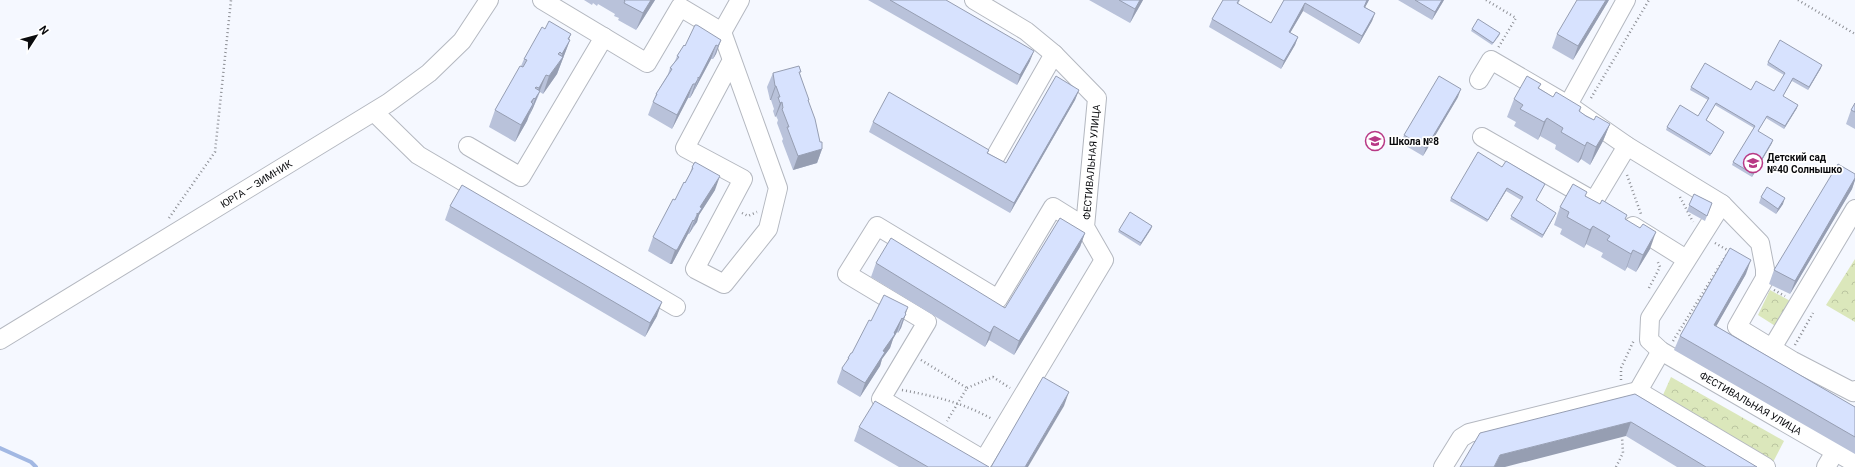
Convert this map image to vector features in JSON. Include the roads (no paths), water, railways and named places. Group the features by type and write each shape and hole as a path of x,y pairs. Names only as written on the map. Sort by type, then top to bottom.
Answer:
{"street":[{"name":"ЮРГА — ЗИМНИК","path":"0,340 374,112 429,73 456,46 489,0"},
{"path":"542,0 647,63 680,7 722,32 778,188 768,228 724,284 695,269 743,179 686,148 732,60"},
{"path":"722,32 740,0"},
{"name":"ФЕСТИВАЛЬНАЯ УЛИЦА","path":"974,0 1026,31 1054,54 1097,98 1085,227 1104,260 984,460 881,399 927,322 847,274 876,226 998,299 1053,207 1085,227"},
{"path":"1575,109 1626,0"},
{"path":"468,146 521,177 604,37"},
{"path":"994,159 1054,54"},
{"path":"1480,80 1491,60 1575,109 1627,146 1722,204 1760,243 1765,269 1765,278 1737,327 1793,361 1853,392 1855,390"},
{"path":"374,112 418,155 676,307"},
{"path":"1482,137 1606,209 1686,259"},
{"path":"1606,209 1627,146"},
{"path":"1630,393 1661,344 1650,318 1722,204"},
{"path":"1772,348 1855,209"},
{"name":"ФЕСТИВАЛЬНАЯ УЛИЦА","path":"1661,344 1855,463"},
{"path":"1443,467 1460,438 1469,433 1630,393 1766,467"},
{"path":"1826,467 1835,452"}],"waterway":[{"path":"0,448 31,462 36,467"}],"place":[{"name":"Школа №8","path":"1375,141"},
{"name":"Детский сад №40 Солнышко","path":"1753,163"}]}
